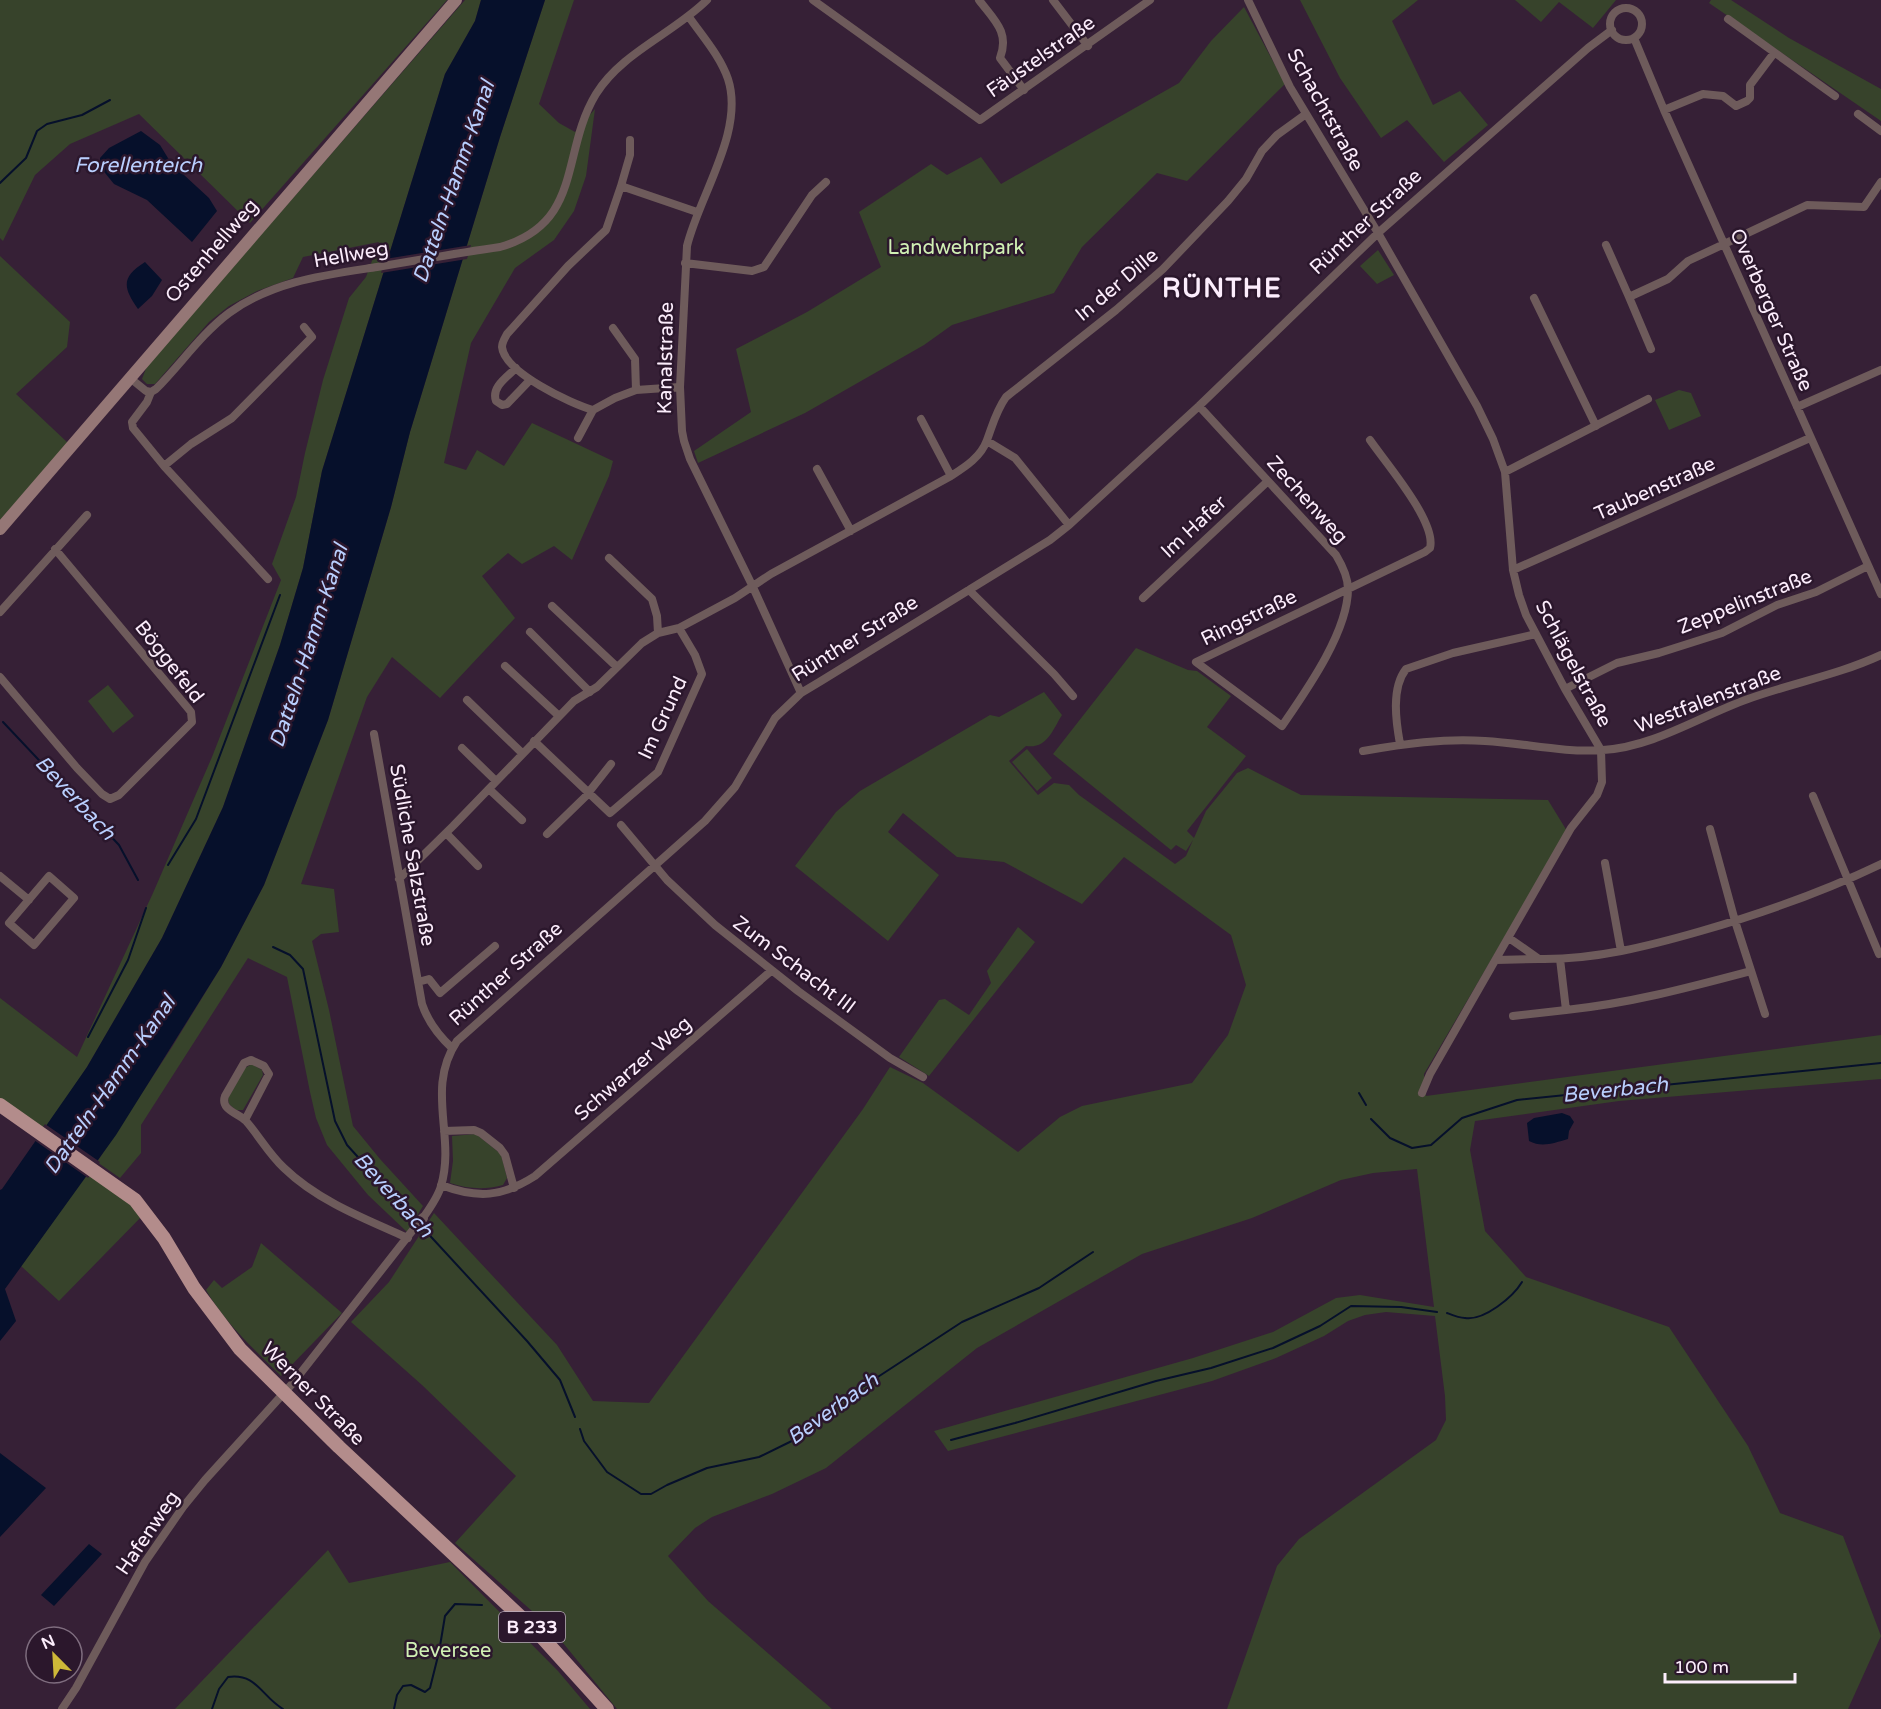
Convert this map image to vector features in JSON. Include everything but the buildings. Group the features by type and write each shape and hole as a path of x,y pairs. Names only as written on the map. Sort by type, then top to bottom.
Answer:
{"main road":[{"name":"Ostenhellweg","path":"0,529 456,0"},
{"name":"Werner Straße","path":"0,1105 135,1200 154,1222 194,1288 240,1349 339,1447 540,1635 607,1709"}],"street":[{"name":"Hellweg","path":"164,466 133,428 132,422 147,402 151,392 162,384 203,336 219,321 243,304 274,289 298,281 486,249 524,238 551,216 566,189 582,122 604,82 624,63 689,17 707,0"},
{"name":"Fäustelstraße","path":"813,0 980,120 1088,46 1150,0"},
{"path":"979,0 1003,31 1005,46 1000,58 1024,90"},
{"path":"1053,0 1088,46"},
{"name":"Schachtstraße","path":"1248,0 1290,87 1378,233"},
{"name":"Rünther Straße","path":"284,1393 408,1238 441,1185 444,1170 444,1131 440,1090 443,1072 452,1048 479,1019 656,865 722,803 735,787 775,718 801,693 1050,540 1069,525 1199,406 1378,233 1588,48 1612,30 1611,21 1614,14 1629,4 1642,21 1640,32 1634,38"},
{"name":"Kanalstraße","path":"689,17 719,59 728,81 731,110 725,140 691,230 685,263 680,387 682,431 687,451 801,693"},
{"path":"1728,19 1835,96"},
{"path":"1612,30 1621,39 1634,38"},
{"name":"Overberger Straße","path":"1634,38 1664,110 1881,594"},
{"path":"1664,110 1703,94 1723,96 1736,106 1747,101 1750,86 1774,52"},
{"name":"In der Dille","path":"658,633 679,628 735,598 752,585 951,476 973,460 987,441 995,414 1006,397 1116,310 1163,269 1228,201 1246,179 1262,151 1277,135 1306,114"},
{"path":"1858,114 1881,130"},
{"path":"630,140 630,155 606,230 568,266 503,341 502,349 505,356 530,380 582,407 593,410 636,390 680,387"},
{"path":"685,263 752,271 764,267 812,195 826,182"},
{"path":"1629,297 1668,279 1688,261 1807,204 1864,207 1881,182"},
{"path":"621,186 697,212"},
{"name":"Schlägelstraße","path":"1378,233 1493,438 1505,472 1513,570 1519,595 1564,689 1601,750 1602,782 1597,795 1571,828 1430,1074 1422,1093"},
{"path":"1606,245 1651,349"},
{"path":"1534,297 1596,426"},
{"path":"268,579 164,466 191,444 232,418 312,337 304,327"},
{"path":"613,328 635,359 636,390"},
{"path":"516,368 496,388 494,392 496,401 502,405 507,404 530,380"},
{"path":"1797,407 1881,370"},
{"path":"130,378 146,391 151,392"},
{"path":"1505,472 1648,399"},
{"name":"Zechenweg","path":"1199,406 1336,555 1345,574 1348,588 1345,614 1318,670 1282,726"},
{"path":"578,438 593,410"},
{"path":"921,419 951,476"},
{"name":"Taubenstraße","path":"1513,570 1810,438"},
{"path":"1348,588 1425,552 1430,548 1432,541 1418,507 1370,440"},
{"path":"987,441 1002,448 1015,458 1069,525"},
{"path":"817,469 851,531"},
{"name":"Im Hafer","path":"1143,597 1268,481"},
{"path":"0,612 87,515"},
{"name":"Böggefeld","path":"0,678 77,768 102,794 110,799 119,795 192,722 191,712 56,549"},
{"path":"399,879 574,701 597,687 642,642 658,633 657,616 652,599 609,558"},
{"name":"Zeppelinstraße","path":"1564,689 1617,663 1659,653 1722,633 1777,605 1816,592 1868,566"},
{"name":"Ringstraße","path":"1282,726 1196,662 1348,588"},
{"path":"969,590 1054,674 1073,696"},
{"path":"552,606 617,667"},
{"name":"Im Grund","path":"534,741 610,813 658,772 702,674 679,628"},
{"path":"530,632 590,692"},
{"path":"1400,744 1396,707 1400,680 1406,669 1453,653 1536,634"},
{"name":"Westfalenstraße","path":"1363,750 1400,744 1484,741 1569,750 1601,750 1634,746 1747,699 1838,673 1881,655"},
{"path":"505,666 559,716"},
{"path":"467,699 522,753"},
{"name":"Südliche Salzstraße","path":"374,734 422,1004 430,1023 452,1048"},
{"path":"462,748 496,781"},
{"name":"Im Grund","path":"547,834 585,797 611,764"},
{"path":"489,789 522,820"},
{"path":"1813,796 1879,954"},
{"path":"621,825 656,865"},
{"path":"1710,829 1750,971 1766,1014"},
{"path":"446,833 478,866"},
{"path":"1605,863 1621,951"},
{"path":"1496,960 1560,959 1621,951 1674,939 1788,904 1881,864"},
{"name":"Zum Schacht III","path":"656,865 667,880 715,925 771,971 890,1058 923,1077"},
{"path":"0,876 29,900"},
{"path":"49,876 74,898 34,945 9,923 29,900 49,876"},
{"path":"1509,938 1539,959"},
{"path":"418,982 429,980 440,993 495,946"},
{"path":"1560,959 1566,1010"},
{"name":"Schwarzer Weg","path":"441,1185 475,1194 489,1195 514,1188 535,1176 771,971"},
{"path":"1513,1016 1648,998 1750,971"},
{"path":"245,1120 268,1074 264,1066 251,1060 244,1063 223,1099 228,1109 245,1120 272,1156 310,1189 335,1205 408,1238"},
{"path":"444,1131 474,1130 481,1132 500,1148 514,1188"},
{"name":"Hafenweg","path":"62,1709 76,1688 145,1562 179,1513 205,1480 284,1393"}],"green space":[{"path":"0,0 447,0 250,223 139,114 70,144 35,175 3,241 0,238"},
{"path":"465,0 481,0 475,21 445,74 322,471 303,568 280,645 223,807 162,938 87,1067 39,1139 0,1109 0,998 77,1057 153,893 212,757 281,580 272,564 296,497 323,380 349,298 366,277 379,242 303,257 293,278 257,291 229,306 209,322 155,384 147,384 142,379 147,366"},
{"path":"545,0 574,0 539,104 559,123 575,132 595,109 586,176 574,211 554,240 515,268 471,343 444,463 466,470 477,450 504,466 532,423 613,461 609,476 572,560 554,546 522,564 508,553 482,576 515,618 440,698 392,657 367,697 301,884 334,889 339,932 321,934 312,941 353,1126 423,1206 407,1232 368,1195 327,1145 316,1118 287,977 248,958 141,1125 141,1153 120,1178 97,1162 221,967 264,885 328,720 391,507 410,432 500,137"},
{"path":"1300,0 1418,0 1392,21 1433,105 1460,91 1488,125 1444,162 1407,120 1381,138 1340,78"},
{"path":"1515,0 1616,0 1593,28 1559,2 1541,22"},
{"path":"1711,0 1731,0 1789,38 1881,89 1881,121 1709,3"},
{"name":"Landwehrpark","path":"1244,7 1285,84 1187,181 1157,173 1082,247 1054,293 952,325 924,345 805,413 698,463 694,451 751,412 736,349 807,312 881,267 859,212 931,164 947,175 981,157 1001,184 1179,83 1211,41"},
{"path":"1378,250 1394,275 1377,284 1360,266"},
{"path":"0,256 70,322 67,347 16,394 68,443 0,520"},
{"path":"1679,390 1691,393 1701,416 1669,430 1655,400"},
{"path":"1136,648 1188,670 1197,671 1231,696 1207,727 1246,756 1187,831 1194,838 1206,811 1237,773 1248,768 1301,795 1548,800 1567,831 1424,1074 1426,1096 1881,1035 1881,1079 1619,1101 1475,1121 1470,1150 1485,1231 1526,1277 1669,1327 1748,1446 1780,1513 1843,1536 1881,1636 1848,1709 1227,1709 1277,1566 1299,1539 1436,1440 1446,1420 1435,1316 1386,1312 1365,1315 1348,1321 1324,1336 1276,1358 1212,1381 948,1451 934,1431 1193,1358 1273,1332 1336,1298 1360,1295 1434,1307 1417,1169 1373,1173 1341,1180 1252,1218 1142,1254 977,1348 826,1468 772,1494 712,1517 695,1528 668,1556 708,1601 832,1709 617,1709 550,1627 455,1543 516,1476 422,1385 351,1322 389,1282 434,1213 557,1345 593,1401 649,1403 863,1109 890,1067 923,1083 1018,1152 1060,1117 1082,1106 1192,1083 1228,1035 1246,985 1231,935 1124,857 1082,904 1004,862 957,857 903,813 888,832 939,875 888,941 795,866 836,812 860,791 990,715 999,717 1044,692 1062,715 1044,742 1039,745 1026,746 1009,761 1038,795 1054,783 1069,785 1079,795 1175,864 1186,856 1193,840 1186,851 1176,845 1171,850 1053,754"},
{"path":"108,685 134,716 113,733 88,701"},
{"path":"1027,749 1052,778 1037,791 1012,762"},
{"path":"1018,927 1035,942 929,1076 899,1057 939,1000 945,999 969,1015 991,983 987,971"},
{"path":"252,1064 262,1070 263,1075 243,1110 236,1110 229,1104 228,1098 245,1068"},
{"path":"476,1134 501,1154 507,1178 503,1185 476,1188 450,1183 453,1161 452,1136"},
{"path":"89,1171 144,1214 59,1301 21,1266"},
{"path":"261,1243 342,1313 281,1376 231,1325 206,1290 214,1280 222,1288 252,1267"},
{"name":"Beversee","path":"328,1550 349,1583 450,1562 558,1671 590,1709 175,1709"}],"water":[{"name":"Datteln-Hamm-Kanal","path":"481,0 545,0 500,137 410,432 391,507 328,720 264,885 221,967 116,1135 5,1289 16,1321 0,1341 0,1190 87,1067 162,938 223,807 280,645 303,568 322,471 445,74 475,21"},
{"name":"Forellenteich","path":"141,131 160,145 171,163 209,198 217,211 192,242 147,200 114,184 101,168 100,158 109,148"},
{"path":"145,262 162,280 152,296 138,309 129,294 127,282 132,272"},
{"path":"1562,1113 1570,1116 1574,1122 1568,1139 1543,1144 1529,1141 1527,1123 1534,1118"},
{"path":"0,1453 46,1488 0,1537"},
{"path":"89,1544 102,1554 54,1606 41,1595"}],"pier":[{"path":"471,245 467,259 381,273 385,259"},
{"path":"45,1124 100,1162 88,1178 34,1140"}],"waterway":[{"path":"0,183 26,158 37,131 47,124 82,115 110,100"},
{"path":"168,865 196,819 280,595"},
{"name":"Beverbach","path":"3,722 119,845 138,880"},
{"path":"88,1037 128,960 146,908"},
{"name":"Beverbach","path":"273,947 290,955 303,969 335,1121 347,1145 416,1221"},
{"name":"Beverbach","path":"1371,1119 1390,1138 1412,1148 1431,1145 1462,1118 1517,1100 1881,1063"},
{"name":"Beverbach","path":"1359,1093 1366,1105"},
{"name":"Beverbach","path":"422,1227 560,1380 575,1417"},
{"name":"Beverbach","path":"580,1429 584,1441 607,1472 641,1494 651,1494 707,1468 759,1457 804,1435 841,1401 962,1322 1039,1288 1093,1252"},
{"path":"1447,1313 1463,1318 1481,1316 1505,1301 1522,1282"},
{"path":"951,1440 1156,1381 1211,1368 1273,1348 1320,1326 1351,1306 1401,1307 1437,1312"},
{"name":"Beverbach","path":"394,1709 397,1695 403,1686 411,1685 425,1692 430,1688 445,1616 455,1604 482,1605"},
{"name":"Beverbach","path":"212,1709 219,1689 228,1677 246,1678 283,1709"}],"district":[{"name":"RÜNTHE","path":"1222,288"}]}
